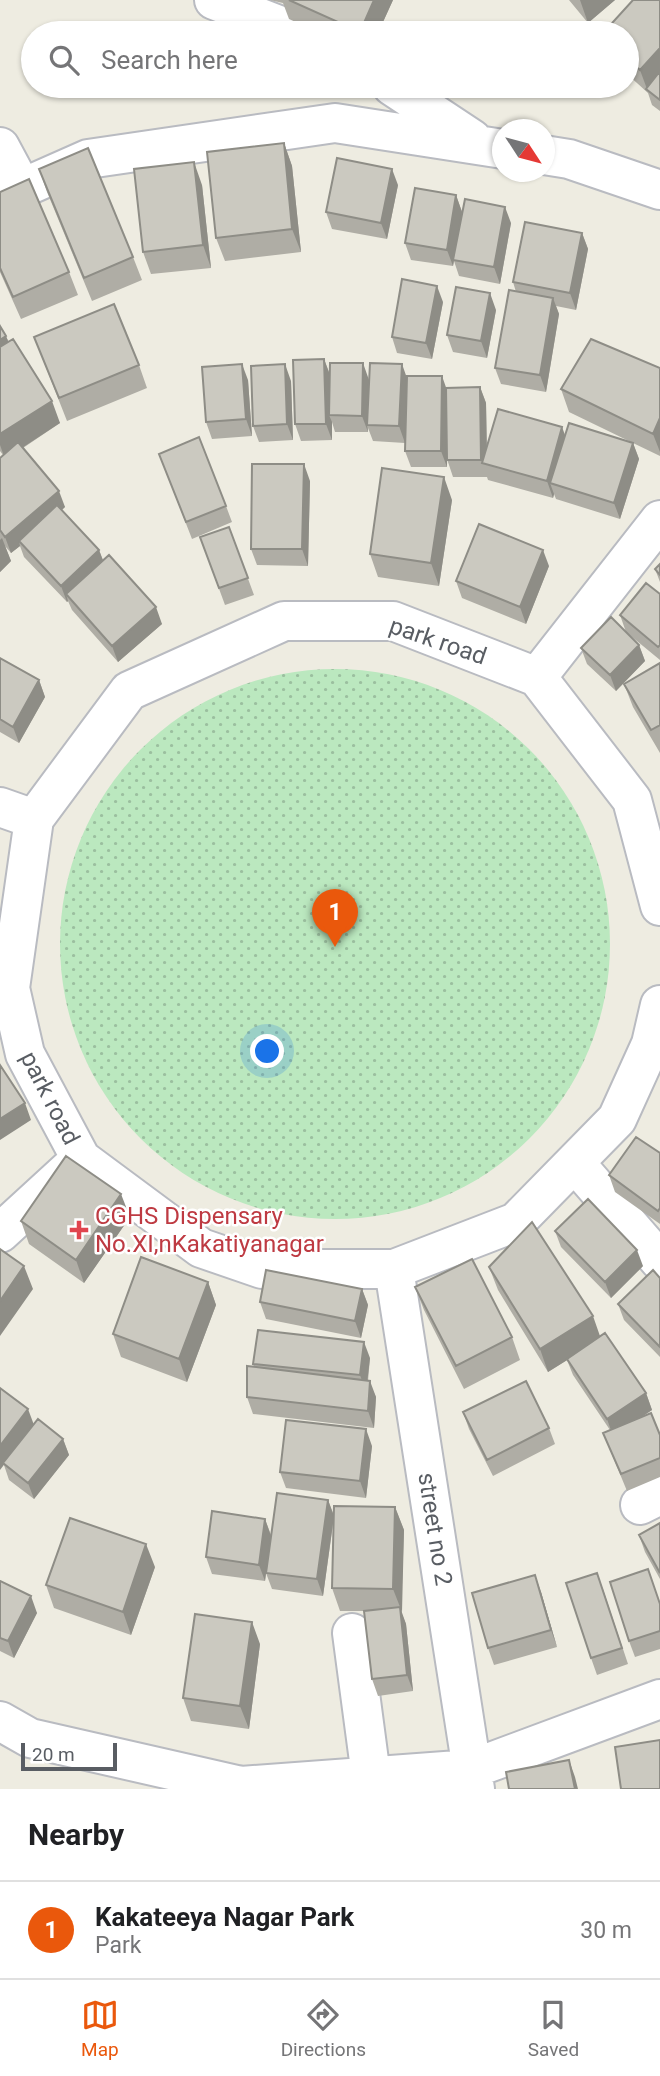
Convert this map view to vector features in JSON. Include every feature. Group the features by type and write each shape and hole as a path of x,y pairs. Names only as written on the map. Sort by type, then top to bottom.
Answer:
{"street":[{"path":"214,0 268,21"},
{"path":"412,98 492,147"},
{"path":"0,147 11,193 88,159 335,123 492,147"},
{"path":"555,157 660,190"},
{"path":"660,520 537,677 646,795 660,906"},
{"name":"park road","path":"537,677 393,621 284,621 129,691 17,813 10,988 25,1054 81,1159 201,1248 262,1269 394,1269 516,1222 617,1119 651,1044 660,1006"},
{"path":"0,1233 81,1159"},
{"path":"575,1163 660,1261"},
{"name":"street no 2","path":"394,1269 473,1779"},
{"path":"352,1633 371,1776"},
{"path":"0,1721 30,1738 237,1788 371,1776 473,1779 660,1699"}],"green space":[{"path":"335,669 389,674 440,690 488,715 530,749 564,791 589,839 605,890 610,944 605,998 589,1049 564,1097 530,1139 488,1173 440,1198 389,1214 335,1219 281,1214 230,1198 182,1173 140,1139 106,1097 81,1049 65,998 60,944 65,890 81,839 106,791 140,749 182,715 230,690 281,674"}],"building":[{"path":"289,0 374,0 365,21 336,21"},
{"path":"633,0 660,0 660,48 640,70 639,21 614,21"},
{"path":"660,71 660,100 646,89"},
{"path":"284,143 292,229 216,238 207,152"},
{"path":"88,148 133,257 84,278 39,169"},
{"path":"337,158 392,169 381,223 326,212"},
{"path":"194,162 203,245 143,252 134,169"},
{"path":"29,179 69,272 13,297 0,268 0,192"},
{"path":"415,188 456,195 447,250 405,243"},
{"path":"465,199 505,207 494,267 453,260"},
{"path":"525,222 582,233 570,293 513,282"},
{"path":"402,279 437,286 426,343 392,337"},
{"path":"456,287 490,293 481,341 447,335"},
{"path":"509,290 553,298 540,375 495,368"},
{"path":"114,304 139,365 59,398 34,337"},
{"path":"0,326 6,336 0,340"},
{"path":"13,339 52,401 0,434 0,347"},
{"path":"591,339 660,368 660,418 653,434 561,389"},
{"path":"324,359 326,424 295,424 293,360"},
{"path":"330,363 363,363 362,416 329,415"},
{"path":"370,363 402,364 399,426 367,425"},
{"path":"242,364 246,419 206,422 202,367"},
{"path":"285,364 287,424 253,426 251,366"},
{"path":"407,376 442,376 441,451 405,451"},
{"path":"480,387 481,460 447,460 446,388"},
{"path":"498,409 562,427 547,481 482,463"},
{"path":"569,423 633,443 614,503 550,483"},
{"path":"199,437 226,506 186,522 159,454"},
{"path":"18,442 59,491 5,537 0,530 0,458"},
{"path":"252,464 304,464 302,549 251,549"},
{"path":"382,468 444,477 431,563 370,554"},
{"path":"57,505 99,550 61,586 19,541"},
{"path":"479,524 543,550 520,607 456,581"},
{"path":"229,527 248,578 219,588 200,537"},
{"path":"109,555 156,607 112,646 66,594"},
{"path":"646,583 660,594 658,647 620,615"},
{"path":"611,617 639,645 610,675 581,648"},
{"path":"0,658 39,680 13,727 0,719"},
{"path":"660,663 660,725 651,730 624,684"},
{"path":"0,1065 25,1103 0,1119"},
{"path":"636,1137 660,1153 658,1211 609,1175"},
{"path":"66,1156 121,1194 76,1260 21,1221"},
{"path":"588,1199 637,1250 605,1282 555,1231"},
{"path":"532,1222 593,1316 540,1349 489,1267"},
{"path":"0,1249 24,1266 0,1301"},
{"path":"141,1257 208,1282 179,1359 113,1334"},
{"path":"472,1259 512,1337 456,1366 415,1287"},
{"path":"266,1270 362,1289 355,1321 260,1302"},
{"path":"653,1270 660,1278 660,1347 618,1304"},
{"path":"258,1330 364,1342 360,1375 253,1364"},
{"path":"605,1333 646,1393 607,1419 567,1359"},
{"path":"247,1366 370,1381 368,1411 247,1397"},
{"path":"526,1381 549,1428 487,1460 463,1412"},
{"path":"0,1388 28,1409 0,1446"},
{"path":"651,1413 660,1435 660,1458 621,1474 603,1433"},
{"path":"38,1419 63,1439 28,1483 3,1463"},
{"path":"286,1420 366,1429 360,1481 280,1472"},
{"path":"277,1493 328,1500 317,1579 266,1573"},
{"path":"334,1506 395,1507 393,1589 332,1588"},
{"path":"212,1511 265,1519 259,1565 206,1557"},
{"path":"70,1518 146,1544 123,1612 46,1585"},
{"path":"660,1523 660,1573 639,1535"},
{"path":"648,1569 660,1604 660,1631 629,1641 610,1582"},
{"path":"597,1573 622,1648 591,1658 566,1583"},
{"path":"535,1575 551,1630 488,1648 472,1593"},
{"path":"0,1581 31,1596 8,1641 0,1638"},
{"path":"400,1607 407,1675 372,1679 364,1611"},
{"path":"195,1614 252,1622 240,1706 183,1698"},
{"path":"660,1740 660,1789 621,1789 615,1747"},
{"path":"569,1760 575,1789 509,1789 506,1772"}],"place":[{"name":"Kakateeya Nagar Park","path":"335,947"},
{"name":"CGHS Dispensary No.XI,nKakatiyanagar","path":"79,1230"}]}
